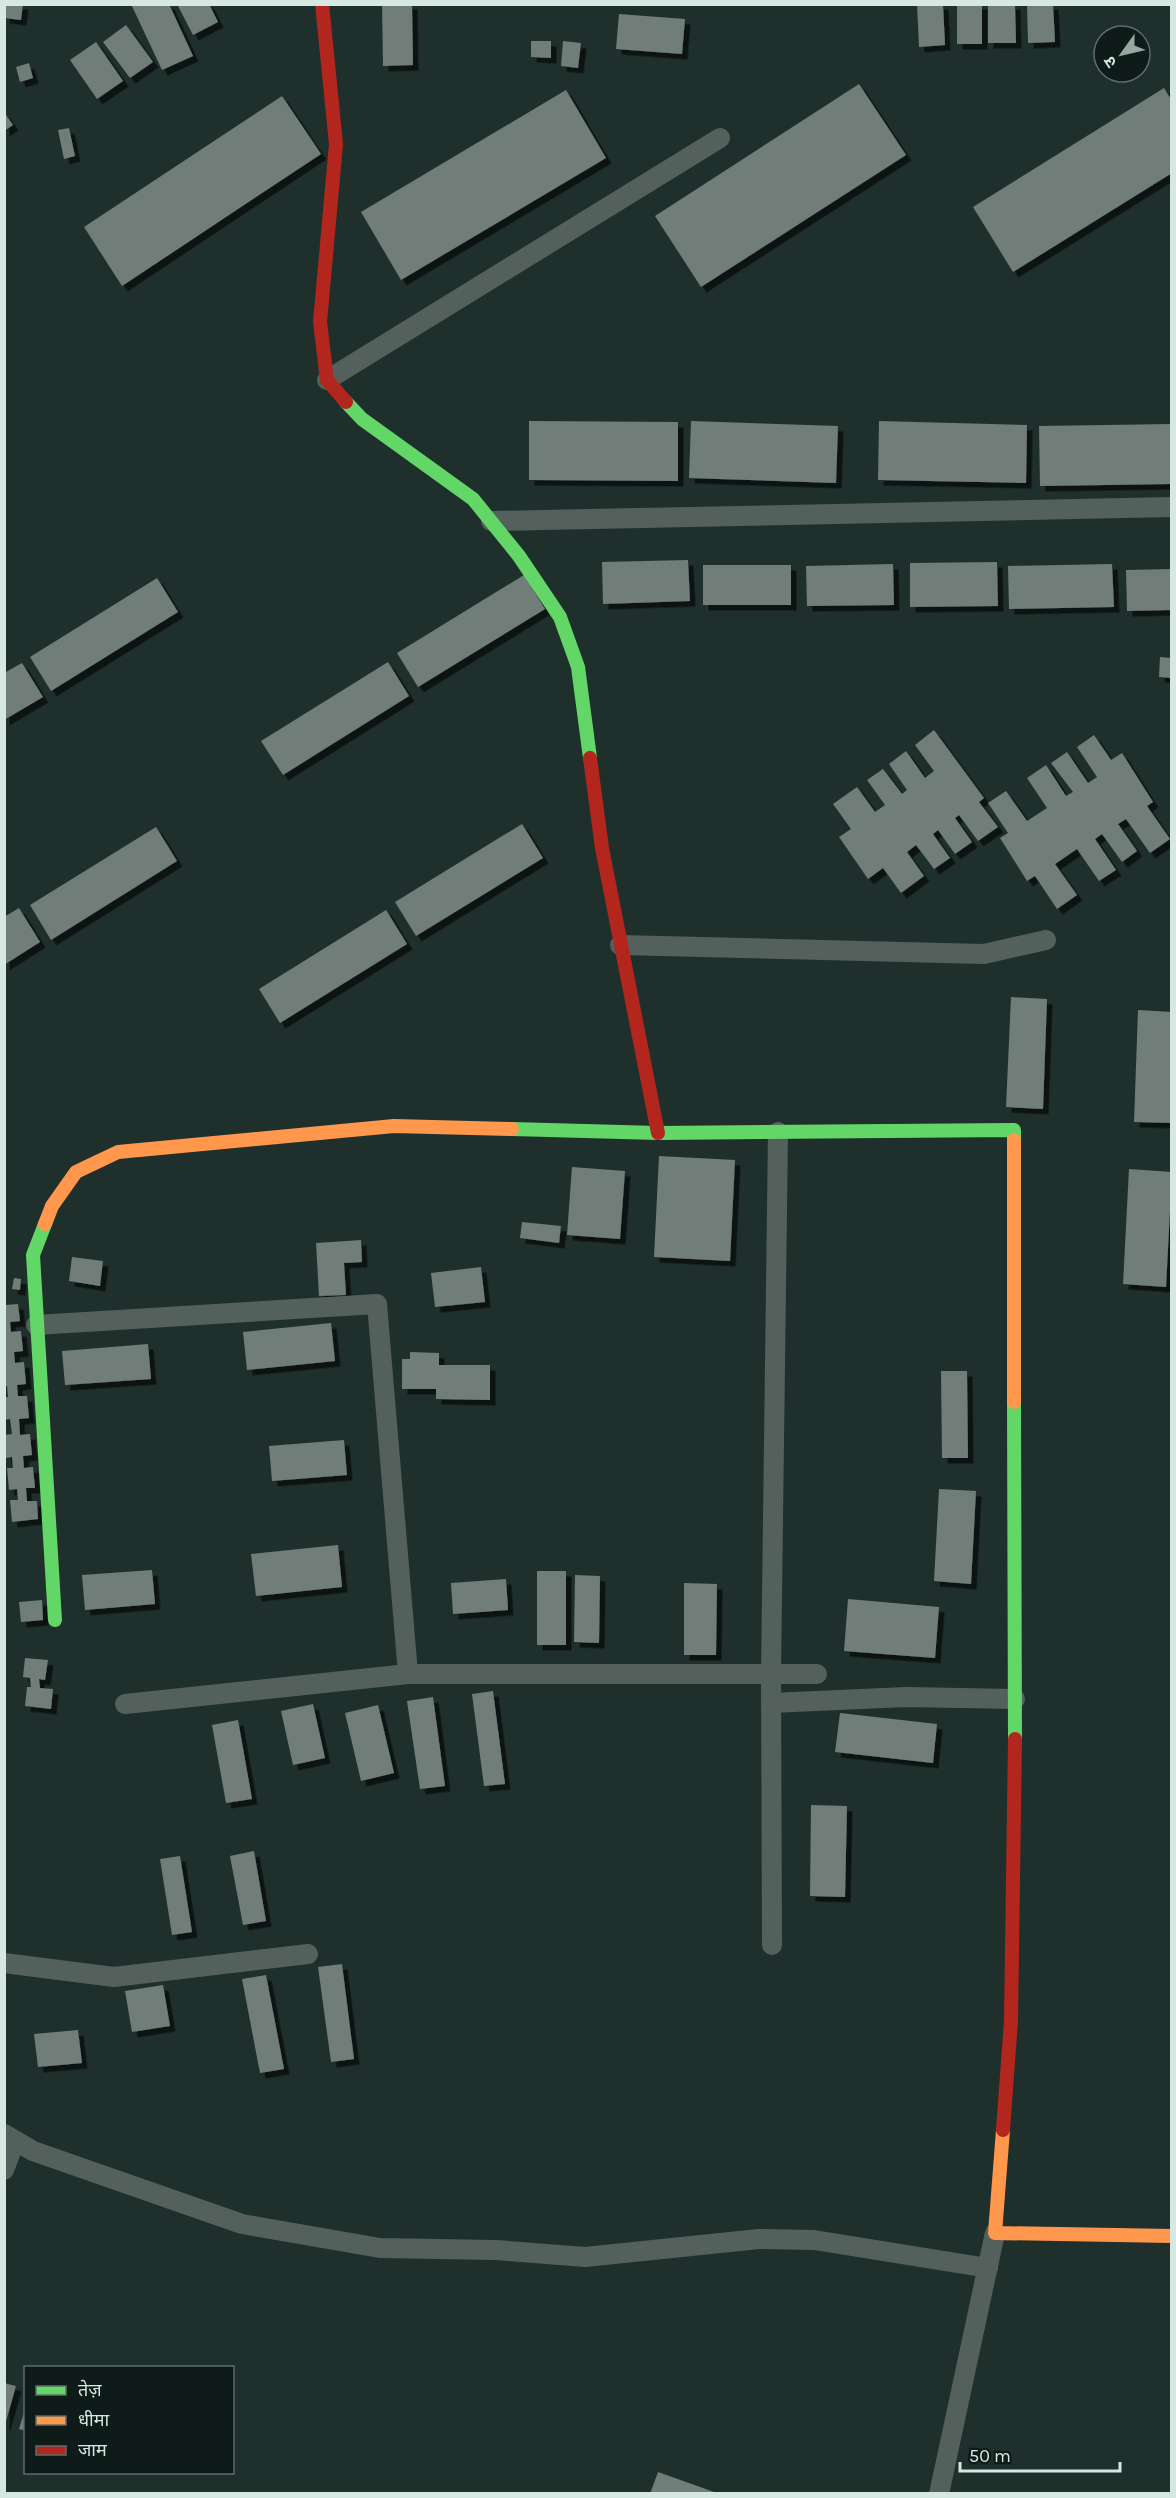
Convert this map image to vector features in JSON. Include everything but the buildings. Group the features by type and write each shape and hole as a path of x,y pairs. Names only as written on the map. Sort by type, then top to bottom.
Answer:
{"street":[{"path":"322,4 336,144 320,322 327,380 362,419 473,499 519,556 560,617 578,667 602,848 658,1133"},
{"path":"327,380 720,138"},
{"path":"491,521 1172,507"},
{"path":"620,945 984,954 1046,940"},
{"path":"55,1620 33,1255 52,1206 76,1172 118,1152 394,1126 658,1133 1014,1130 1015,1699 1011,2021 995,2233 939,2493"},
{"path":"772,1946 771,1674 778,1132"},
{"path":"36,1325 377,1304 408,1674"},
{"path":"125,1704 408,1674 817,1674"},
{"path":"771,1703 906,1697 1015,1699"},
{"path":"4,1963 114,1977 308,1954"},
{"path":"4,2170 10,2138 33,2151 103,2177 242,2224 380,2247 496,2250 585,2257 759,2239 813,2240 988,2268"},
{"path":"995,2233 1172,2236"}],"traffic: fast":[{"path":"346,402 362,419 473,499 519,556 560,617 578,667 590,758"},
{"path":"512,1129 658,1133 1014,1130 1014,1140"},
{"path":"45,1224 33,1255 55,1620"},
{"path":"1014,1402 1015,1739"}],"traffic: slow":[{"path":"45,1224 52,1206 76,1172 118,1152 394,1126 512,1129"},
{"path":"1014,1140 1014,1402"},
{"path":"1003,2130 995,2233 1172,2236"}],"traffic: jam":[{"path":"322,4 336,144 320,322 327,380 346,402"},
{"path":"590,758 602,848 658,1133"},
{"path":"1003,2130 1011,2021 1015,1739"}]}
